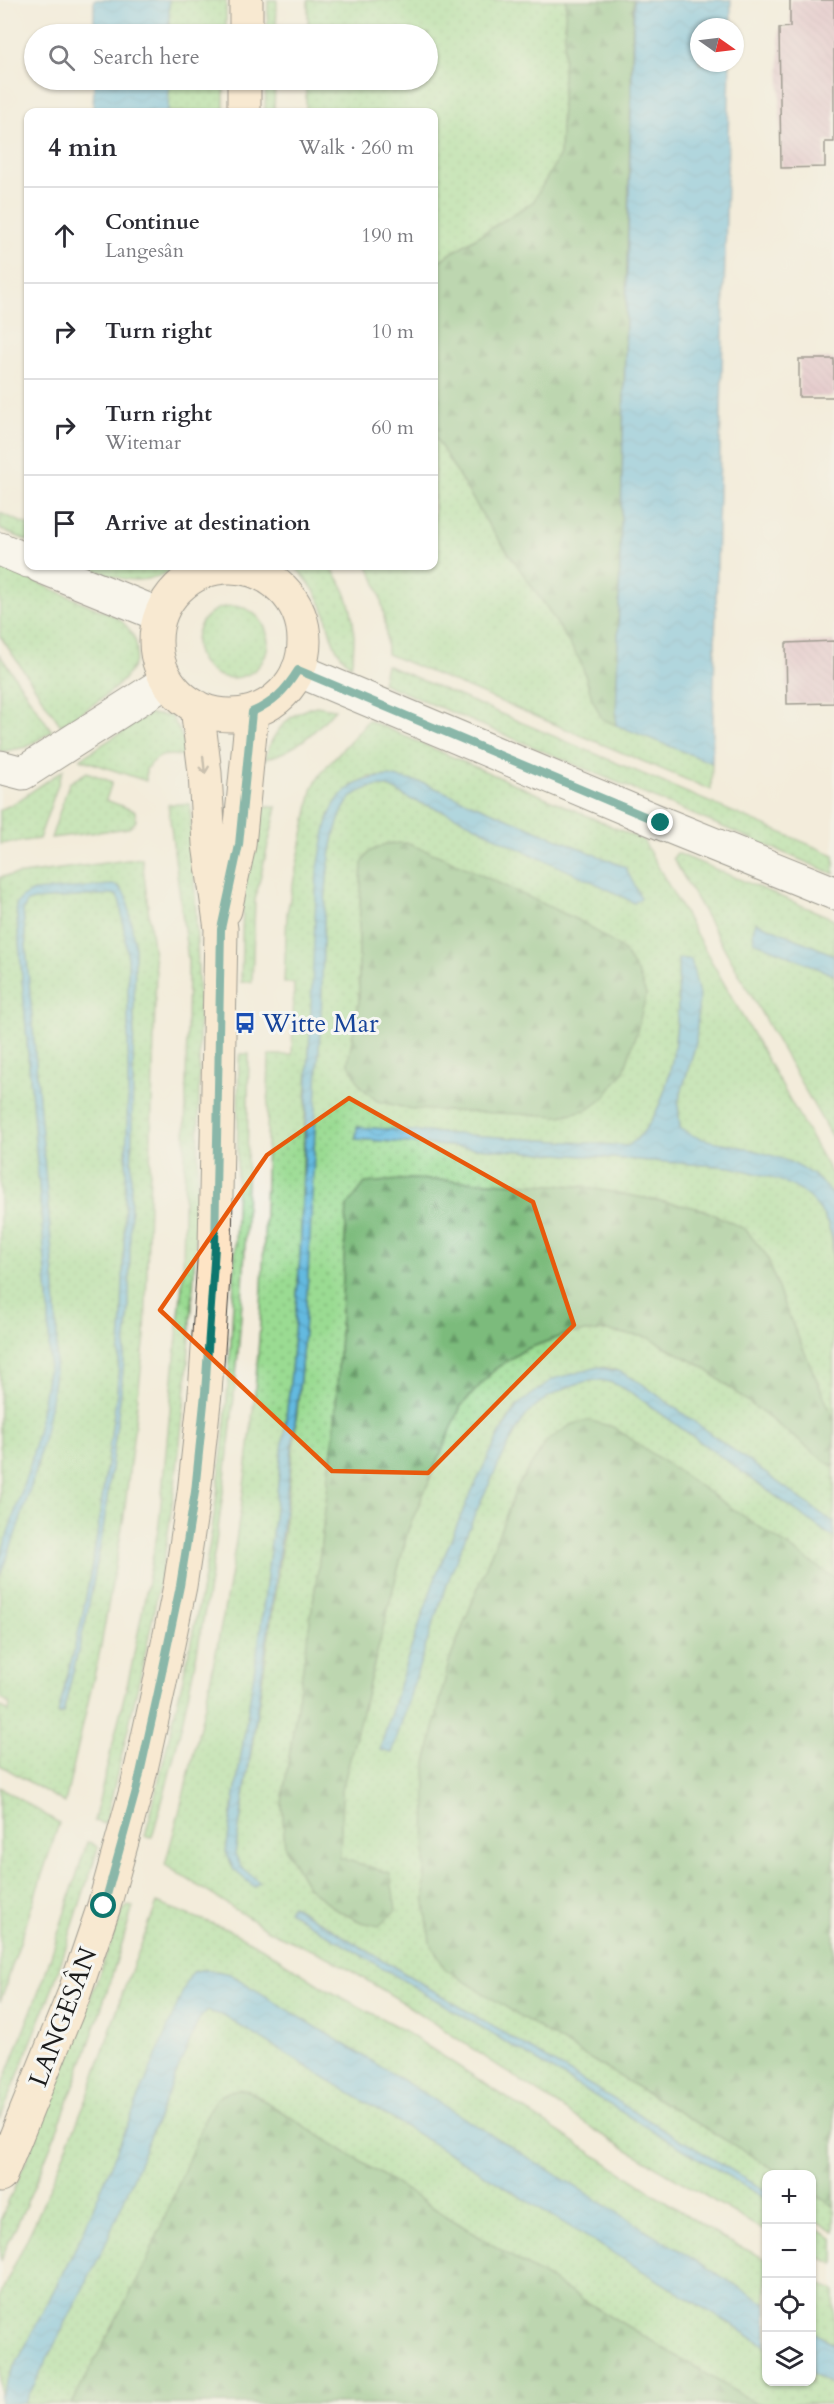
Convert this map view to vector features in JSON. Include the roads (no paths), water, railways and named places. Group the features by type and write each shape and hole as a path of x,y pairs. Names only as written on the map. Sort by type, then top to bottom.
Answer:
{"street":[{"path":"246,0 246,24"},
{"path":"243,108 244,90"},
{"path":"0,549 24,559"},
{"path":"50,570 160,615"},
{"path":"207,570 190,578 172,594 160,615 156,637 158,660 167,681 180,696 197,707 224,715 252,712 271,703 287,688 298,670 303,648 302,625 294,603 279,585 261,570"},
{"path":"298,670 661,823 834,893"},
{"path":"12,770 167,681"},
{"name":"LANGESÂN","path":"0,2176 74,1994 104,1906 137,1787 180,1586 195,1492 205,1393 215,1247 221,929 209,844 205,773 197,707"},
{"name":"LANGESÂN","path":"221,929 239,845 252,712"}],"water":[{"path":"94,0 169,0 169,24 94,24"},
{"path":"634,0 731,0 731,18 690,18 690,72 730,72 712,763 616,725"},
{"path":"94,90 169,90 168,108 93,108"},
{"path":"389,776 423,783 625,867 641,898 634,903 588,879 509,844 460,818 411,799 388,787 370,788 357,793 344,807 335,831 329,861 323,930 310,1247 299,1387 270,1621 235,1854 241,1867 259,1882 254,1887 234,1870 226,1852 260,1634 290,1384 300,1257 317,873 328,821 341,795 352,786"},
{"path":"118,886 127,896 135,948 129,1308 103,1531 87,1615 63,1713 58,1714 82,1618 96,1542 117,1391 122,1316 128,1090 128,959 120,902 117,896 113,894 27,902 23,911 55,1287 57,1338 52,1398 39,1459 21,1519 0,1576 0,1558 31,1462 49,1365 49,1310 16,905 22,897 34,891"},
{"path":"756,922 834,955 834,975 754,941 753,931"},
{"path":"678,959 691,959 699,995 696,1043 678,1103 680,1128 703,1139 758,1151 787,1161 801,1167 825,1186 834,1198 834,1276 832,1238 826,1220 817,1207 794,1187 764,1175 731,1167 356,1139 357,1127 628,1146 644,1131 657,1110 666,1087 676,1033"},
{"path":"599,1367 621,1372 642,1384 834,1523 834,1538 621,1387 607,1381 597,1380 568,1387 532,1409 516,1430 504,1453 477,1509 449,1578 392,1753 380,1750 406,1663 436,1576 467,1501 499,1435 518,1405 553,1379"},
{"path":"291,1905 762,2189 762,2197 288,1911"},
{"path":"205,1969 230,1974 762,2302 762,2344 222,2015 207,2011 199,2019 105,2245 25,2403 0,2404 0,2396 82,2235 192,1972"},
{"path":"816,2334 834,2345 834,2387 816,2376"}],"place":[{"name":"Witte Mar","path":"245,1023"}]}
